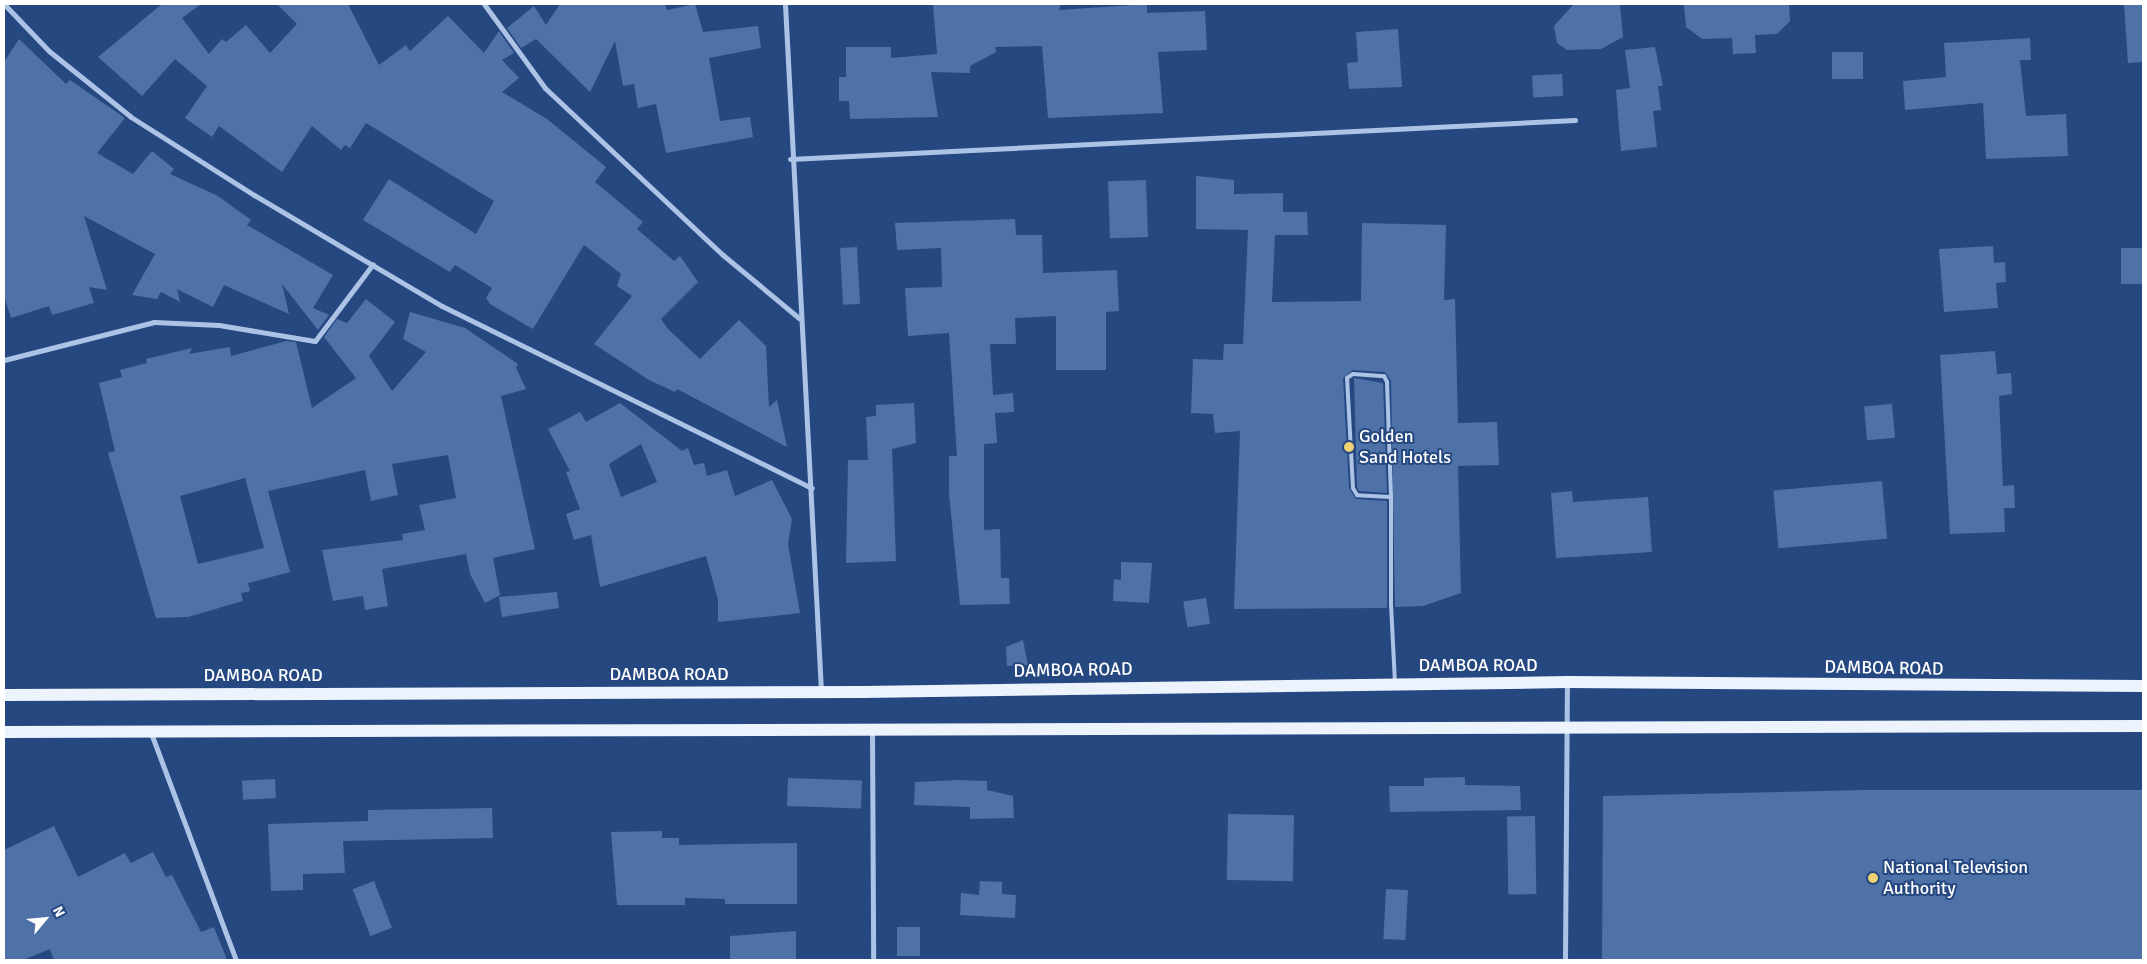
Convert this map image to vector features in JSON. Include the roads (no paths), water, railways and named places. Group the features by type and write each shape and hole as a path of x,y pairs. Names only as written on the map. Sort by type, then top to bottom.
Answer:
{"main road":[{"name":"DAMBOA ROAD","path":"4,695 821,691 1567,682 2143,686"},
{"path":"4,732 872,731 1569,726 2143,726"}],"street":[{"path":"4,4 48,51 131,117 373,264 450,310 812,488"},
{"path":"484,4 545,88 723,255 799,318"},
{"path":"785,4 790,159 799,318 812,488 821,691"},
{"path":"790,159 1575,120"},
{"path":"4,360 154,322 218,324 316,341 373,264"},
{"path":"1565,960 1569,726 1567,682"},
{"path":"872,731 873,960"},
{"path":"151,733 236,960"}],"lane":[{"path":"1391,497 1357,495 1353,488 1347,378 1353,374 1384,376 1388,382 1391,497 1395,683"}],"place":[{"name":"Golden Sand Hotels","path":"1349,447"},
{"name":"National Television Authority","path":"1873,878"}]}
